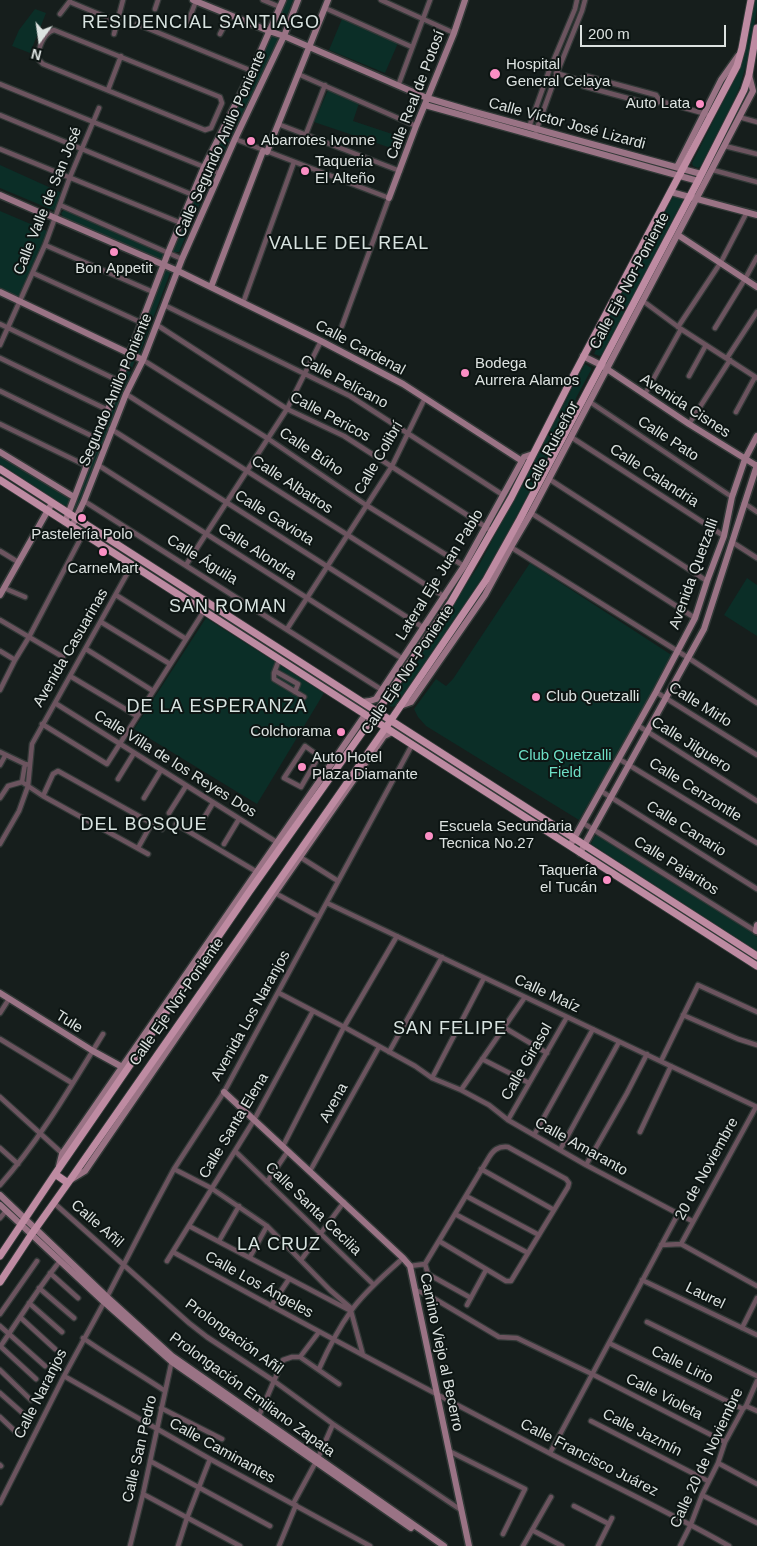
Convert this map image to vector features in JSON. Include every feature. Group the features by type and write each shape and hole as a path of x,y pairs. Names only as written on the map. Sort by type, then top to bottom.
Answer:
{"main road":[{"name":"Calle Segundo Anillo Poniente","path":"163,265 226,118 252,71 283,0"},
{"name":"Calle Segundo Anillo Poniente","path":"178,271 235,139 284,36 298,0"},
{"path":"211,287 328,0"},
{"name":"Calle Real de Potosí","path":"389,198 454,33 465,0"},
{"name":"Calle Eje Nor-Poniente","path":"0,1256 57,1171 64,1156 124,1068 368,717 377,711 450,602 489,529 533,454 680,176 680,168 737,66 751,0"},
{"name":"Calle Víctor José Lizardi","path":"194,1 284,36 398,86 426,101 698,181"},
{"name":"Calle Eje Nor-Poniente","path":"0,1282 33,1232 386,728 508,546 693,198 701,174 744,90 749,74 757,28"},
{"name":"Calle Ruiseñor","path":"508,546 531,513 590,402 604,367 643,301 678,235 693,198 712,170 739,117 755,91 749,74"},
{"name":"Calle Víctor José Lizardi","path":"532,131 701,174"},
{"path":"0,191 42,210 46,214"},
{"path":"671,192 757,215"},
{"path":"0,195 46,214"},
{"name":"Calle Cardenal","path":"46,214 178,271 321,341 403,384 522,461"},
{"path":"678,235 757,287"},
{"name":"Segundo Anillo Poniente","path":"68,524 74,497 98,439 140,322 163,265"},
{"name":"Segundo Anillo Poniente","path":"68,524 77,518 111,429 143,360 178,271"},
{"path":"0,292 143,360"},
{"name":"Avenida Cisnes","path":"584,356 757,466"},
{"name":"Avenida Quetzalli","path":"570,846 695,618 724,536 732,497 745,459 757,436"},
{"path":"0,452 74,497"},
{"name":"Lateral Eje Juan Pablo","path":"362,702 376,699 489,529 503,495 524,457 533,454"},
{"name":"Avenida Quetzalli","path":"580,852 612,798 646,732 704,629 757,466"},
{"path":"0,469 757,956"},
{"path":"0,480 757,966"},
{"path":"1,592 52,503"},
{"path":"124,1068 257,872 280,844 321,775 368,717"},
{"path":"57,1171 69,1181 85,1171 384,736 392,732"},
{"name":"Tule","path":"0,993 124,1068"},
{"name":"Camino Viejo al Becerro","path":"224,1092 344,1202 410,1266 469,1546"},
{"path":"0,1196 60,1261 105,1300"},
{"path":"0,1205 23,1222"},
{"name":"Prolongación Emiliano Zapata","path":"33,1232 105,1300 172,1359 444,1546"},
{"name":"Prolongación Emiliano Zapata","path":"317,1460 437,1546"}],"street":[{"path":"114,34 123,0"},
{"path":"154,9 158,0"},
{"path":"263,0 280,7"},
{"path":"381,0 454,33"},
{"path":"398,86 430,0"},
{"path":"532,131 550,71 577,0"},
{"path":"532,131 582,11 584,0"},
{"path":"60,14 70,1 118,22"},
{"path":"188,22 194,1"},
{"path":"324,8 412,47"},
{"path":"574,9 582,11"},
{"path":"220,34 230,15"},
{"path":"137,24 252,71"},
{"path":"54,30 121,56 220,97 222,103 211,128 204,130 108,90 43,64 38,59 38,53 46,34 54,30"},
{"path":"108,90 121,56"},
{"path":"550,71 579,80 582,86 653,105 660,102 708,115"},
{"path":"298,74 416,126"},
{"path":"579,80 586,76 656,95 660,102"},
{"path":"0,84 220,173"},
{"path":"306,134 325,85"},
{"name":"Calle Valle de San José","path":"0,345 33,273 99,108"},
{"path":"217,114 226,118"},
{"path":"0,115 193,195"},
{"path":"739,117 757,122"},
{"path":"278,124 400,171"},
{"path":"235,139 389,198 342,326"},
{"path":"725,146 757,154"},
{"path":"0,149 181,223"},
{"path":"243,303 294,162"},
{"path":"712,170 757,182"},
{"path":"60,205 182,259"},
{"path":"644,394 747,212"},
{"path":"45,244 153,292"},
{"path":"714,328 757,257"},
{"path":"33,273 140,322"},
{"path":"643,301 756,378 736,412"},
{"name":"Calle Pelícano","path":"164,305 360,402 503,495"},
{"path":"689,424 757,312"},
{"path":"0,324 119,381"},
{"name":"Calle Pericos","path":"157,324 287,409 344,436 489,529"},
{"path":"186,565 287,409 321,341"},
{"path":"689,376 706,345"},
{"path":"0,358 108,410"},
{"name":"Calle Búho","path":"143,360 268,438 366,505 464,566"},
{"path":"0,391 98,439"},
{"name":"Calle Albatros","path":"126,394 445,597"},
{"name":"Calle Colibrí","path":"287,629 392,466 425,398"},
{"name":"Calle Pato","path":"590,402 732,497"},
{"path":"0,424 87,466"},
{"name":"Calle Gaviota","path":"111,429 424,628"},
{"name":"Calle Calandria","path":"571,437 724,536"},
{"name":"Calle Alondra","path":"98,465 403,659"},
{"path":"549,479 707,581"},
{"name":"Calle Águila","path":"84,501 382,690"},
{"path":"744,504 757,512"},
{"path":"531,513 695,618"},
{"path":"0,690 2,682 30,637 83,534"},
{"path":"732,542 757,558"},
{"path":"508,546 687,657 757,703"},
{"path":"0,551 18,562"},
{"name":"Avenida Casuarinas","path":"27,764 32,744 42,724 132,565"},
{"path":"1,592 25,597"},
{"path":"116,595 186,639"},
{"path":"42,724 107,764 204,611"},
{"path":"0,620 63,657"},
{"path":"101,622 170,664"},
{"path":"86,649 154,691"},
{"path":"0,651 15,660"},
{"path":"279,660 274,679 304,698"},
{"path":"275,671 298,684 295,692"},
{"path":"70,676 137,716"},
{"name":"Calle Mirlo","path":"656,692 757,754"},
{"name":"Calle Villa de los Reyes Dos","path":"55,703 280,844"},
{"name":"Calle Jilguero","path":"637,726 757,801"},
{"name":"Avenida Los Naranjos","path":"105,1300 174,1169 224,1092 279,993 412,745"},
{"path":"305,746 319,756 311,769 301,787 284,778 305,746"},
{"path":"0,752 5,756 27,764"},
{"path":"118,779 134,753"},
{"path":"0,765 5,756"},
{"name":"Calle Cenzontle","path":"619,759 757,843"},
{"path":"22,782 27,764"},
{"path":"0,844 19,811 28,786 27,764"},
{"path":"144,798 161,770"},
{"path":"43,796 53,774 58,771 162,829"},
{"path":"0,798 8,786 22,782 43,796 148,854"},
{"path":"169,813 186,786"},
{"name":"Calle Canario","path":"601,790 757,888"},
{"path":"198,828 213,803"},
{"path":"224,844 238,819"},
{"path":"138,848 152,823"},
{"path":"176,824 257,872"},
{"name":"Calle Pajaritos","path":"583,824 757,929"},
{"path":"300,857 338,881"},
{"path":"275,893 319,917"},
{"name":"Calle Maíz","path":"327,903 757,1107"},
{"path":"267,1182 344,1027 397,936"},
{"path":"389,1052 442,958"},
{"path":"432,1078 484,978"},
{"path":"661,1061 698,985 757,1012"},
{"name":"Calle Amaranto","path":"279,993 415,1066 432,1078 461,1090 489,1105 508,1120 586,1165 692,1221"},
{"path":"461,1090 525,997"},
{"path":"0,1013 9,999"},
{"name":"Calle Santa Elena","path":"167,1261 254,1120 313,1011"},
{"path":"683,1015 738,1039 757,1045"},
{"name":"Calle Girasol","path":"508,1120 567,1017"},
{"path":"504,1028 547,1053"},
{"path":"534,1134 592,1029"},
{"path":"0,1185 40,1134 103,1034"},
{"path":"0,1040 72,1083"},
{"path":"560,1150 619,1042"},
{"name":"Avena","path":"310,1171 379,1047"},
{"path":"586,1165 647,1054"},
{"path":"482,1059 529,1083"},
{"path":"640,1132 671,1066"},
{"path":"0,1097 64,1156"},
{"name":"20 de Noviembre","path":"681,1244 692,1221 757,1107"},
{"path":"439,1241 486,1270 511,1282 568,1187 569,1182 508,1147 498,1148 493,1151 425,1264 428,1274 471,1298"},
{"path":"0,1148 18,1164"},
{"name":"Calle Santa Cecilia","path":"235,1151 374,1286"},
{"path":"174,1169 211,1188 267,1226 352,1310 363,1355"},
{"path":"481,1170 554,1210"},
{"path":"466,1196 539,1235"},
{"name":"Calle Añil","path":"54,1202 124,1264"},
{"path":"301,1260 344,1202"},
{"path":"219,1240 239,1206"},
{"path":"0,1218 6,1211"},
{"path":"455,1214 528,1253"},
{"path":"550,1453 678,1214"},
{"path":"189,1226 352,1310"},
{"path":"250,1257 267,1226"},
{"path":"661,1245 681,1244 757,1286"},
{"name":"Calle Los Ángeles","path":"173,1252 363,1355"},
{"path":"319,1370 333,1340 352,1310 403,1258"},
{"path":"0,1314 37,1261"},
{"path":"36,1379 0,1347 21,1318 39,1288 60,1261"},
{"name":"Prolongación Añil","path":"124,1264 208,1337 333,1424 462,1510"},
{"path":"410,1266 425,1264"},
{"path":"467,1304 486,1270"},
{"path":"50,1273 78,1298"},
{"path":"272,1306 289,1279"},
{"name":"Laurel","path":"642,1280 757,1335"},
{"path":"39,1288 74,1318"},
{"path":"326,1298 330,1290"},
{"name":"Calle Violeta","path":"415,1290 430,1296 500,1337 517,1338 725,1442"},
{"path":"742,1328 757,1298"},
{"name":"Calle Naranjos","path":"0,1504 83,1338 105,1300"},
{"path":"29,1304 62,1332"},
{"path":"21,1318 55,1349"},
{"path":"647,1322 757,1376"},
{"path":"0,1326 45,1366"},
{"path":"300,1357 319,1332"},
{"path":"83,1338 165,1391"},
{"name":"Calle Lirio","path":"609,1343 757,1411"},
{"name":"Calle Francisco Juárez","path":"363,1355 691,1524 729,1546"},
{"path":"257,1419 283,1360 300,1357 339,1384"},
{"name":"Calle San Pedro","path":"130,1544 143,1494 172,1359"},
{"path":"0,1370 32,1400"},
{"name":"Calle Caminantes","path":"64,1376 156,1429 370,1546"},
{"name":"Calle 20 de Noviembre","path":"680,1546 708,1481 718,1463 725,1442 757,1381"},
{"path":"0,1392 26,1416"},
{"path":"161,1408 222,1439"},
{"path":"0,1416 18,1433"},
{"name":"Calle Jazmín","path":"591,1421 708,1481"},
{"path":"279,1546 295,1504 333,1424"},
{"path":"449,1451 525,1489 503,1534"},
{"path":"178,1546 210,1459"},
{"path":"150,1461 270,1526"},
{"path":"718,1463 757,1484"},
{"path":"143,1494 240,1546"},
{"path":"702,1495 757,1523"},
{"path":"523,1546 551,1497"},
{"path":"574,1506 609,1524"},
{"path":"598,1546 612,1518"},
{"path":"532,1530 562,1546"},
{"path":"130,1544 136,1546"}],"green space":[{"path":"286,0 293,0 280,31 277,30 276,26"},
{"path":"754,0 757,0 757,8 750,51 740,86 722,129 702,165 698,168 693,166 692,163 740,68"},
{"path":"35,9 46,13 30,53 12,46 19,30"},
{"path":"342,19 398,43 385,73 329,50"},
{"path":"272,36 277,38 277,42 217,166 214,169 211,168 209,165"},
{"path":"328,90 359,103 353,121 395,135 391,148 314,122"},
{"path":"0,165 62,193 55,211 0,188"},
{"path":"208,171 212,175 179,252 174,252 173,250"},
{"path":"674,195 685,198 602,355 594,354 608,320"},
{"path":"64,210 163,254 163,262 64,219 61,213"},
{"path":"0,211 47,231 19,298 0,289"},
{"path":"165,269 170,271 170,273 140,353 136,354 134,350"},
{"path":"131,357 135,360 134,363 82,505 76,514 72,511"},
{"path":"585,364 591,370 576,398 574,407 471,599 395,706 392,707 389,705 391,701 479,565"},
{"path":"0,455 69,499 68,505 64,506 0,464"},
{"name":"Club Quetzalli","path":"530,563 673,656 579,820 426,726 414,709 436,679 446,686 453,679"},
{"path":"747,578 757,585 757,636 724,615"},
{"path":"206,618 324,693 257,804 134,729"},
{"path":"600,835 741,924 757,937 757,952 591,844 595,836"}],"tunnel":[{"path":"311,769 319,774"}],"place":[{"name":"Hospital General Celaya","path":"495,74"},
{"name":"Auto Lata","path":"700,104"},
{"name":"Abarrotes Ivonne","path":"251,141"},
{"name":"Taqueria El Alteño","path":"305,171"},
{"name":"Bon Appetit","path":"114,252"},
{"name":"Bodega Aurrera Alamos","path":"465,373"},
{"name":"Pastelería Polo","path":"82,518"},
{"name":"CarneMart","path":"103,552"},
{"name":"Club Quetzalli","path":"536,697"},
{"name":"Colchorama","path":"341,732"},
{"name":"Auto Hotel Plaza Diamante","path":"302,767"},
{"name":"Escuela Secundaria Tecnica No.27","path":"429,836"},
{"name":"Taquería el Tucán","path":"607,880"}],"district":[{"name":"RESIDENCIAL SANTIAGO","path":"201,23"},
{"name":"VALLE DEL REAL","path":"349,244"},
{"name":"SAN ROMAN","path":"228,607"},
{"name":"DE LA ESPERANZA","path":"217,707"},
{"name":"DEL BOSQUE","path":"144,825"},
{"name":"SAN FELIPE","path":"450,1029"},
{"name":"LA CRUZ","path":"279,1245"}],"park label":[{"name":"Club Quetzalli Field","path":"565,764"}]}
